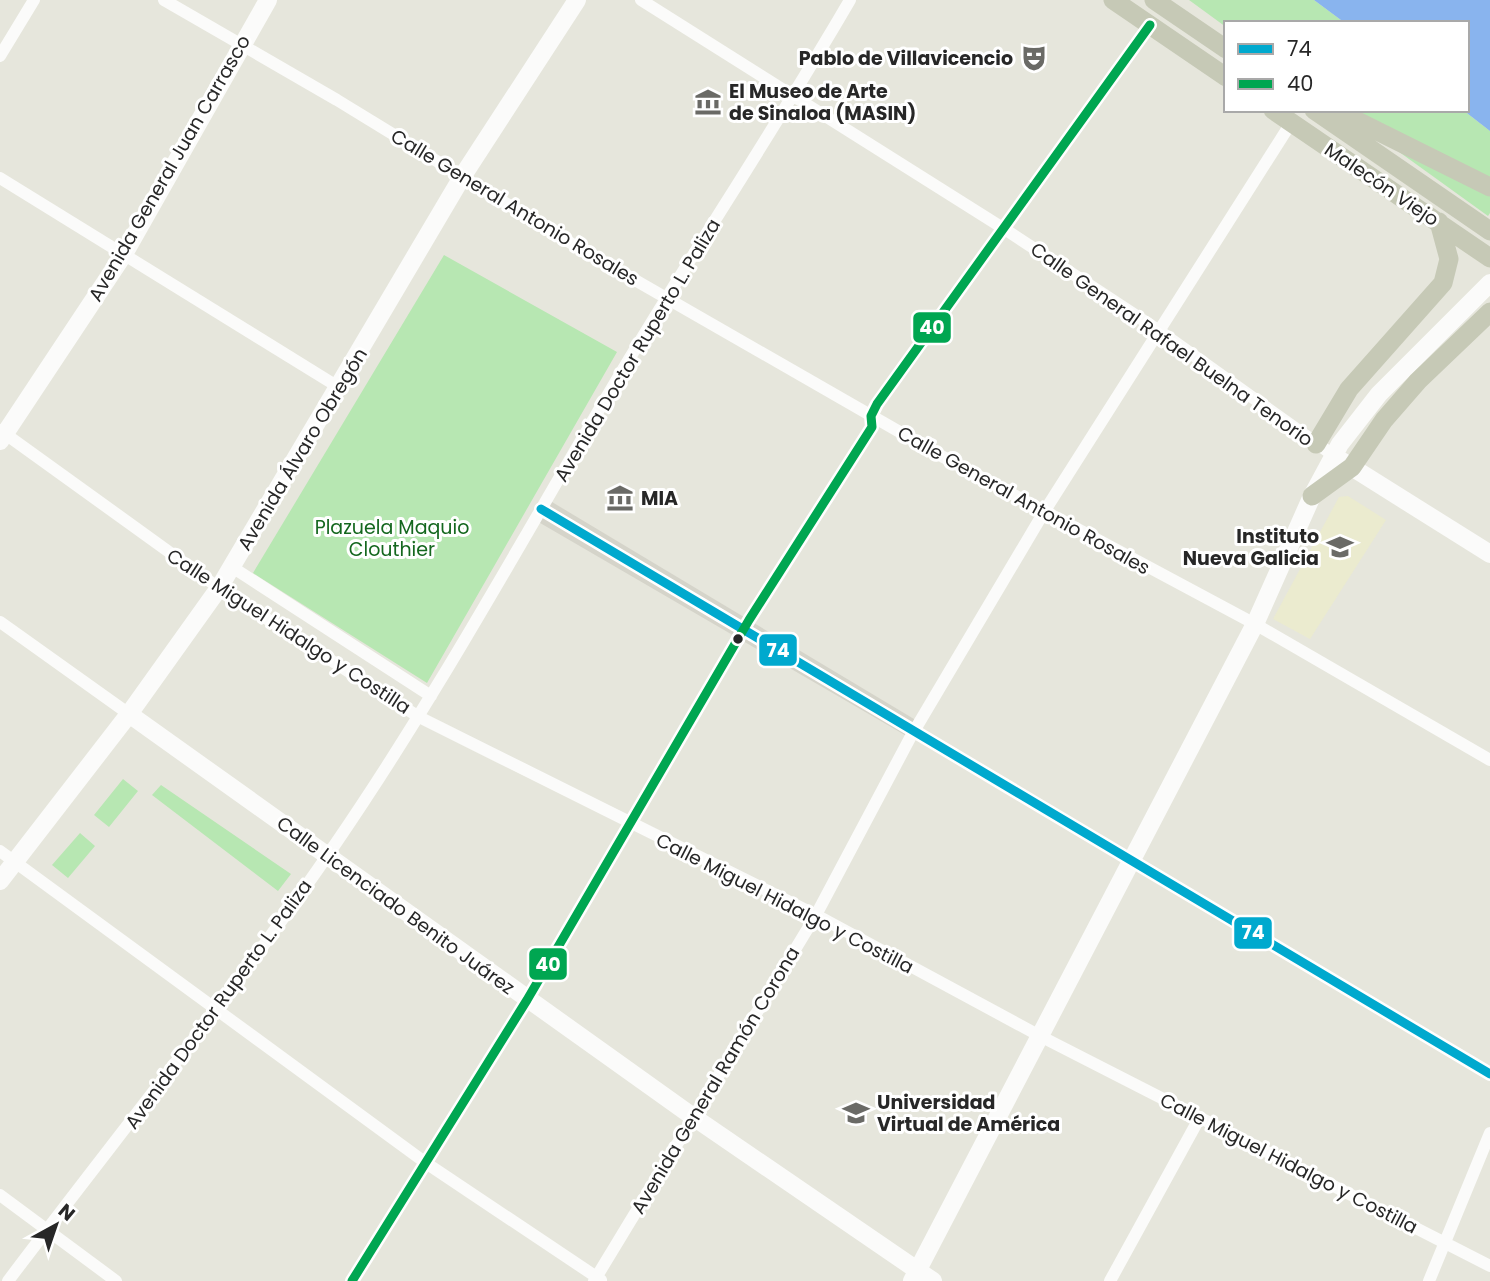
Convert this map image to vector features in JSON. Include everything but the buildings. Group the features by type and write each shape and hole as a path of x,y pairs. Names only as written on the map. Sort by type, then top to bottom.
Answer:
{"main road":[{"name":"Avenida General Juan Carrasco","path":"2,435 124,254 241,43 268,0"},
{"name":"Avenida Álvaro Obregón","path":"0,881 129,714 219,588 340,388 462,177 577,0"},
{"path":"1113,0 1224,76"},
{"path":"1154,0 1224,48"},
{"name":"Malecón Viejo","path":"1276,112 1490,258"},
{"path":"1317,112 1490,230"},
{"path":"1339,112 1490,187"},
{"path":"1316,444 1349,390 1443,283 1449,259 1439,222"},
{"path":"915,1276 1255,624 1333,455 1349,432 1414,356 1490,284"},
{"path":"1312,496 1352,467 1384,420 1410,390 1490,312"},
{"name":"Calle General Rafael Buelna Tenorio","path":"1333,455 1490,554"},
{"name":"Calle Licenciado Benito Juárez","path":"129,714 915,1276 933,1281"}],"street":[{"path":"0,56 34,0"},
{"name":"Calle General Antonio Rosales","path":"164,0 871,416 1255,624 1490,760"},
{"name":"Calle General Rafael Buelna Tenorio","path":"641,0 1006,230 1158,330 1333,455"},
{"name":"Avenida Doctor Ruperto L. Paliza","path":"8,1281 216,1012 327,855 419,717 667,296 795,95 850,0"},
{"path":"352,1281 527,1000 743,630 872,427 871,416 1150,25"},
{"name":"Avenida General Ramón Corona","path":"598,1280 692,1116 816,915 914,731 1044,512 1291,122"},
{"path":"0,178 340,388"},
{"name":"Calle Miguel Hidalgo y Costilla","path":"2,435 219,588 419,717 816,915 1040,1036 1490,1266"},
{"path":"541,509 1490,1074"},
{"name":"Calle Miguel Hidalgo y Costilla","path":"232,568 431,696"},
{"name":"Calle Licenciado Benito Juárez","path":"0,622 129,714"},
{"path":"0,851 216,1012 426,1163 598,1280"},
{"path":"1110,1281 1200,1116"},
{"path":"1429,1281 1490,1133"},
{"path":"0,1195 116,1281"}],"shaded area":[{"name":"Instituto Nueva Galicia","path":"1348,496 1386,520 1310,639 1273,619 1339,497"},
{"path":"547,499 919,722 910,738 535,520"}],"green space":[{"path":"1189,0 1314,0 1342,21 1224,21 1224,26"},
{"path":"1344,112 1466,112 1490,131 1488,216"},
{"name":"Plazuela Maquio Clouthier","path":"444,255 617,352 427,683 253,573"},
{"path":"123,779 138,791 109,827 94,815"},
{"path":"161,785 291,874 278,891 152,795"},
{"path":"80,833 95,846 68,878 52,865"}],"water":[{"path":"1314,0 1490,0 1490,131 1466,112 1469,112 1469,21 1342,21"}],"transit line":[{"name":"40","path":"352,1281 527,1000 749,620 872,427 871,416 877,404 1150,25"},
{"name":"74","path":"541,509 1490,1074"}],"place":[{"name":"Pablo de Villavicencio","path":"1034,58"},
{"name":"El Museo de Arte de Sinaloa (MASIN)","path":"708,102"},
{"name":"MIA","path":"620,498"},
{"name":"Instituto Nueva Galicia","path":"1340,547"},
{"name":"Universidad Virtual de América","path":"856,1113"}]}
